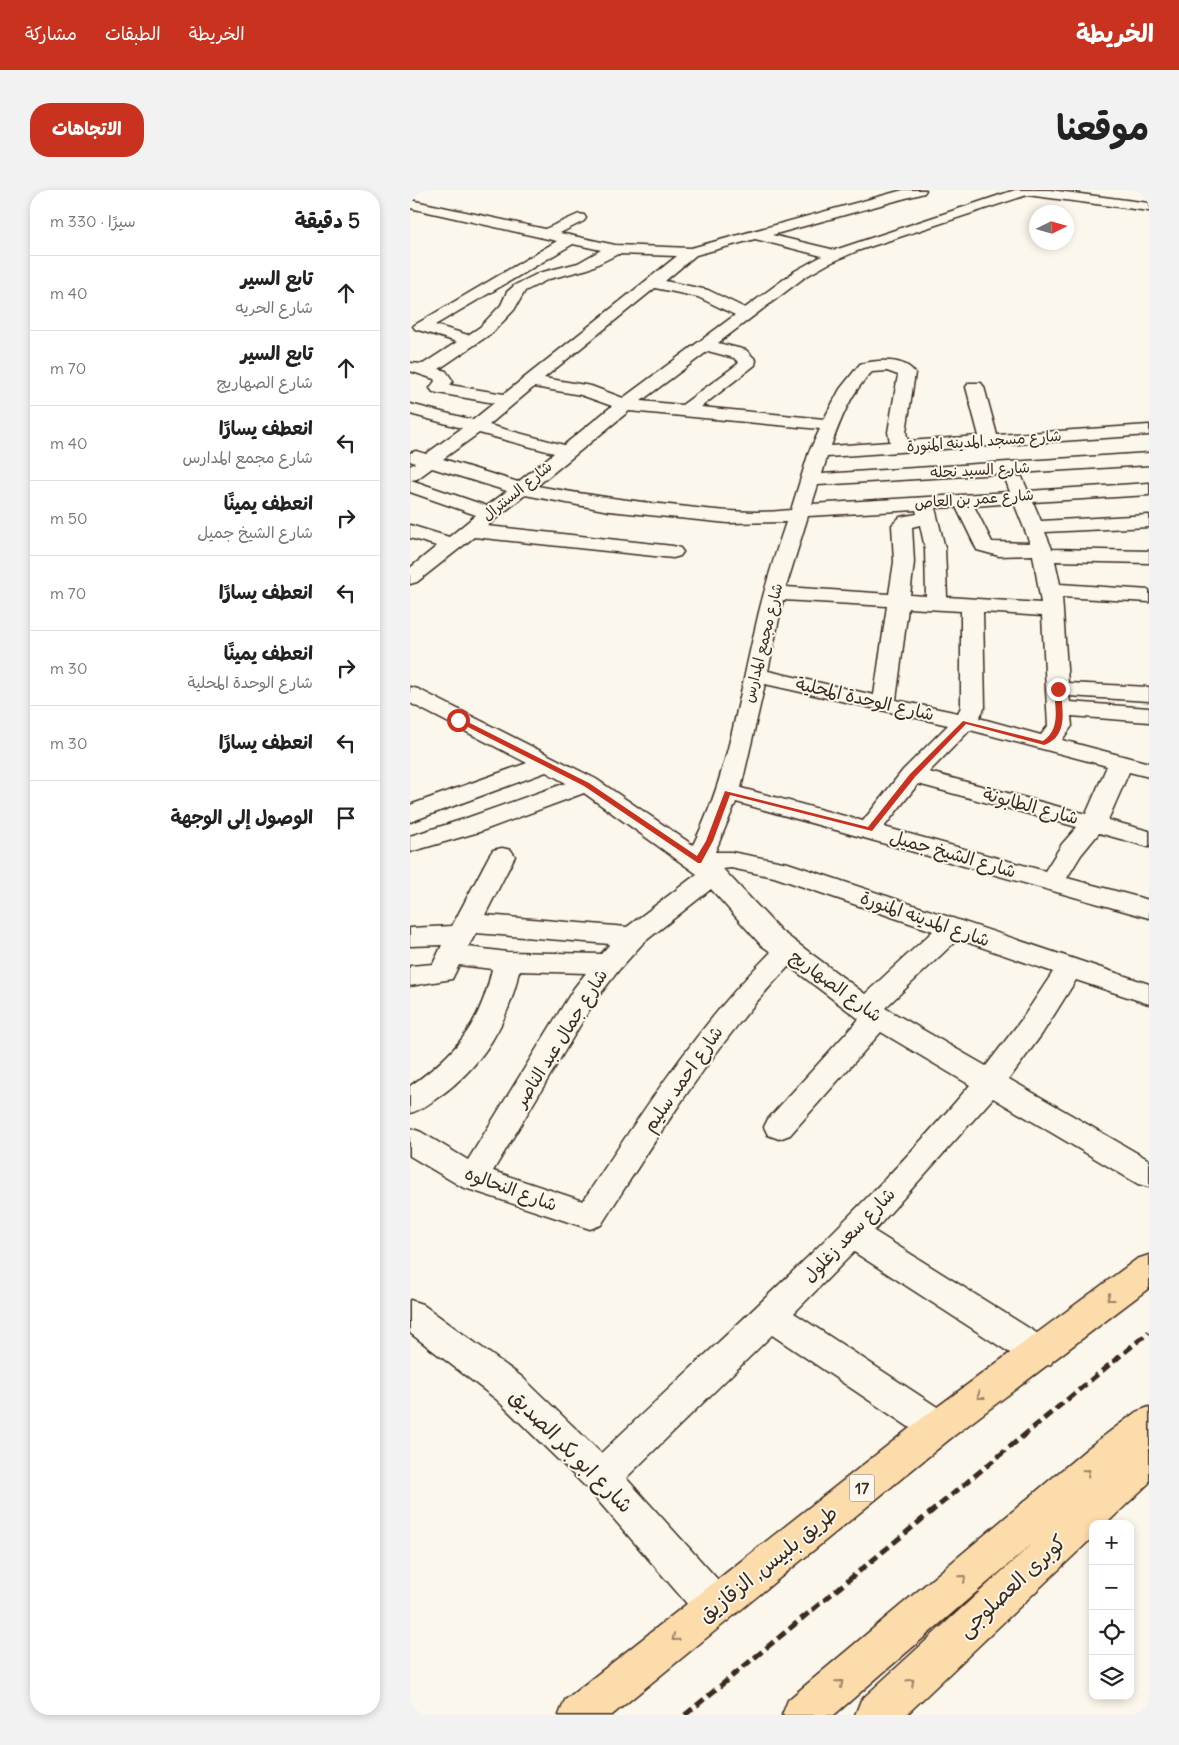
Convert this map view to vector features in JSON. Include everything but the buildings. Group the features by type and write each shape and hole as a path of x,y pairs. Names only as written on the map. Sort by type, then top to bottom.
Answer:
{"highway":[{"name":"طريق بلبيس, الزقازيق","path":"580,1715 938,1427 1149,1269"},
{"path":"803,1715 1101,1460 1149,1423"},
{"name":"كوبرى العصلوجى","path":"876,1715 1149,1459"}],"street":[{"path":"410,195 419,190"},
{"path":"410,204 615,250 691,252 919,190"},
{"path":"1027,190 1149,207"},
{"name":"شارع السنترال","path":"412,574 625,405 800,274 836,255 1027,190"},
{"path":"544,235 579,218"},
{"path":"755,234 836,255"},
{"path":"415,330 569,240"},
{"path":"418,368 472,341 499,318 508,307 516,292 532,281 583,266 615,250"},
{"path":"410,475 477,426 691,252"},
{"path":"653,283 704,293 734,310 746,313"},
{"path":"478,292 516,292"},
{"path":"415,330 472,341"},
{"path":"685,411 747,365 748,360 740,354 705,345"},
{"name":"شارع مجمع المدارس","path":"706,867 710,841 728,792 774,592 799,513 824,438 860,372 866,368 884,366 903,370 908,376 899,439"},
{"path":"410,407 438,388 444,381 444,377 418,368"},
{"name":"شارع مسجد المدينه المنورة","path":"530,381 585,390 625,405 685,411 824,438 899,439 987,433 1149,430"},
{"path":"975,387 982,407 987,433 1149,413"},
{"path":"438,388 507,400"},
{"path":"410,407 567,451"},
{"path":"410,440 446,448"},
{"name":"شارع عمر بن العاص","path":"410,456 520,489 666,512 774,518 799,513 921,508 962,500 1016,483 1142,483"},
{"name":"شارع السيد نحله","path":"810,480 1016,483 1050,465 1149,459"},
{"path":"1050,465 1058,483"},
{"path":"937,602 934,548 921,508 909,496 912,492 1016,483 1142,483"},
{"path":"1016,483 1043,552 1052,600 1060,726 1052,738 1044,743"},
{"path":"410,486 489,513"},
{"path":"962,500 984,546 988,548 1149,558"},
{"path":"884,704 904,562 902,523 921,508"},
{"path":"1034,528 1149,520"},
{"path":"468,530 672,552"},
{"path":"410,531 450,544"},
{"path":"774,592 972,604 1149,596"},
{"path":"869,830 912,775 965,722 973,707 972,604"},
{"name":"شارع الوحدة المحلية","path":"755,675 965,722 1149,770"},
{"name":"شارع الصهاريج","path":"410,694 587,784 706,867 757,924 788,951 872,1014 990,1084 1146,1167"},
{"path":"1058,699 1149,694"},
{"path":"1058,699 1149,715"},
{"path":"1050,882 1071,850 1094,823 1121,763"},
{"path":"410,814 546,764"},
{"name":"شارع الطابونة","path":"912,775 1149,839"},
{"path":"410,844 480,823 587,784"},
{"name":"شارع الشيخ جميل","path":"728,792 1149,909"},
{"path":"410,976 441,974 502,856"},
{"name":"شارع المدينه المنورة","path":"706,867 731,860 779,869 1149,994"},
{"name":"شارع جمال عبد الناصر","path":"473,1178 584,995 608,964 633,937 706,867"},
{"path":"778,1128 872,1014 953,928"},
{"path":"410,937 633,937"},
{"path":"460,938 507,961 608,964"},
{"name":"شارع احمد سليم","path":"590,1216 682,1077 760,978 788,951"},
{"path":"410,1102 463,1060 489,1020 503,983 507,961"},
{"name":"شارع سعد زغلول","path":"601,1477 852,1234 990,1084 1030,1032 1069,968"},
{"name":"شارع النحالوه","path":"410,1140 426,1152 473,1178 590,1216"},
{"path":"852,1234 1039,1352"},
{"name":"شارع ابو بكر الصديق","path":"410,1314 509,1388 601,1477 715,1606"},
{"path":"770,1315 938,1427"}],"railway":[{"path":"685,1715 1149,1332"}],"route":[{"path":"458,720 587,784 698,861 710,841 728,792 869,830 912,775 965,722 1044,743 1052,738 1060,726 1058,689"}]}
